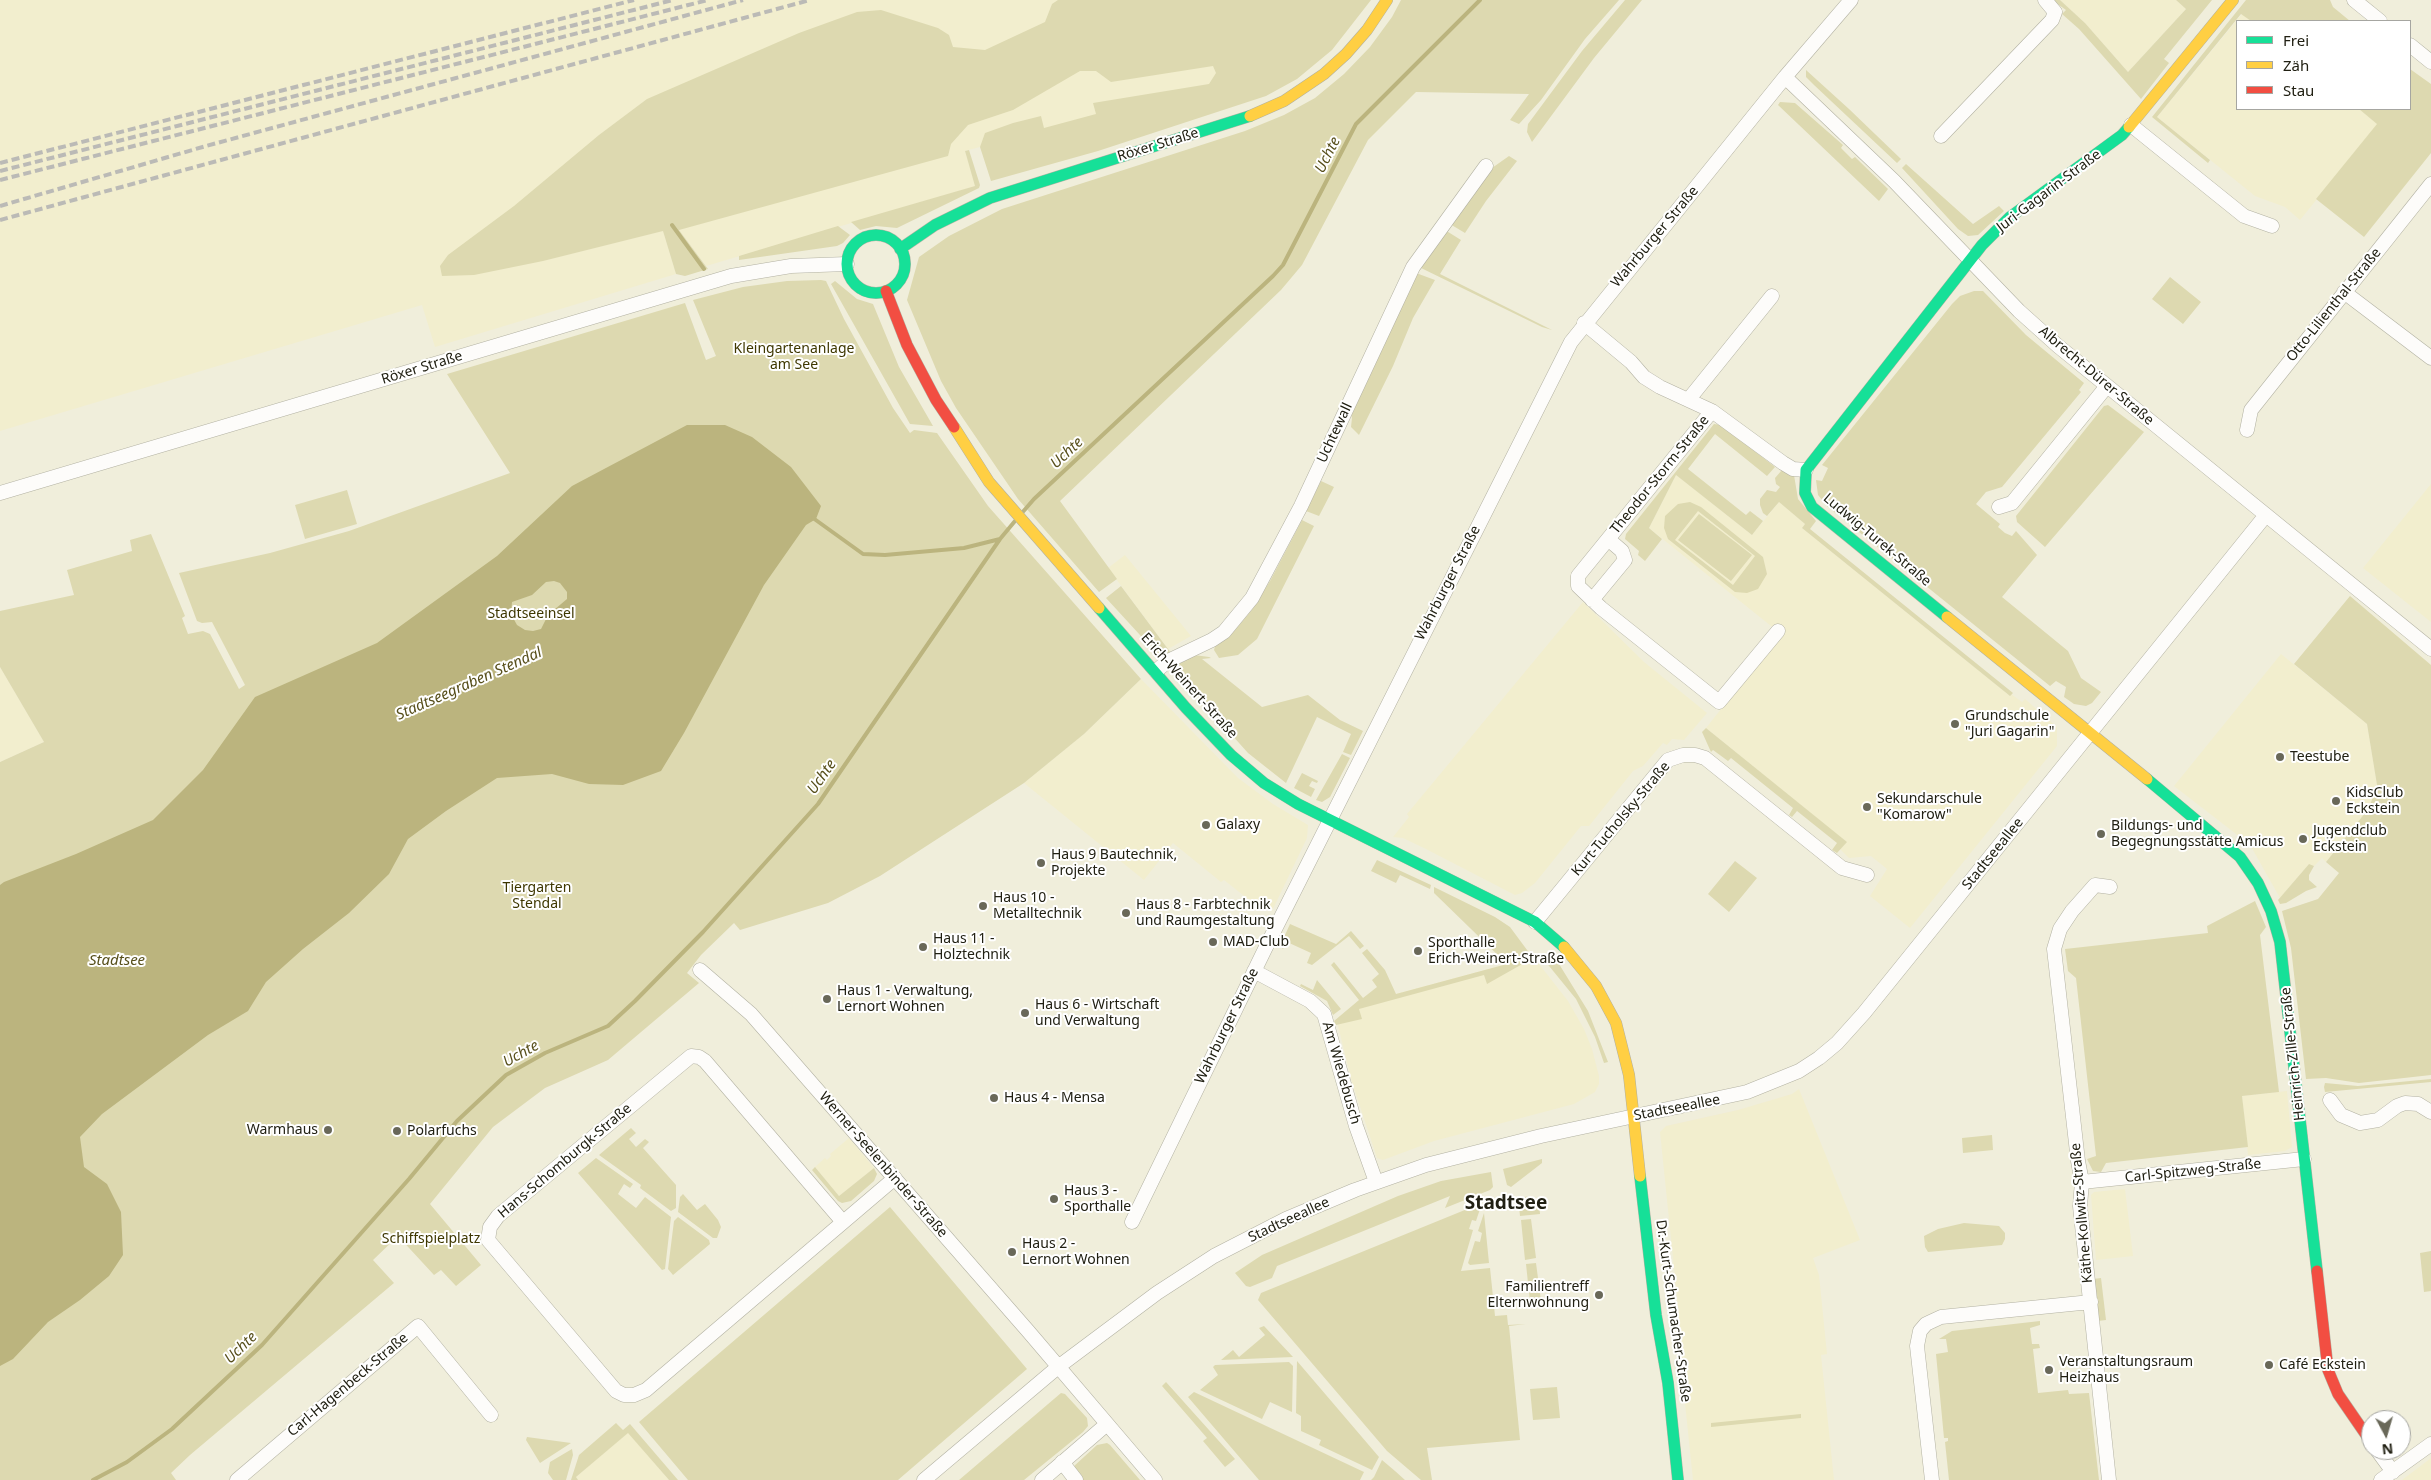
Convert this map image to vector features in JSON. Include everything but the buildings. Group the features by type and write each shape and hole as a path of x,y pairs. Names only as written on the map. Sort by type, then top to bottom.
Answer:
{"street":[{"name":"Röxer Straße","path":"900,249 948,218 990,198 1242,119 1284,101 1320,78 1339,60 1367,30 1386,0"},
{"name":"Wahrburger Straße","path":"1132,1222 1329,821 1562,358 1584,323 1785,78 1852,0"},
{"path":"1941,136 2052,20 2054,12 2044,0"},
{"name":"Juri-Gagarin-Straße","path":"1971,260 2010,217 2086,164 2122,136 2233,0"},
{"path":"2354,0 2379,20"},
{"path":"2411,46 2431,62"},
{"name":"Albrecht-Dürer-Straße","path":"1785,78 1894,181 2019,311 2107,386 2431,649"},
{"path":"2131,125 2244,216 2272,226"},
{"name":"Uchtewall","path":"1156,671 1168,661 1212,640 1224,632 1252,598 1301,506 1413,267 1486,166"},
{"name":"Otto-Lilienthal-Straße","path":"2247,430 2251,410 2431,184"},
{"path":"867,237 888,238 900,249 904,263 903,273 895,286 886,291 869,292 859,288 852,280 847,264 849,254 854,246 867,237"},
{"path":"1584,323 1631,362 1644,377 1666,390 1712,411 1783,463 1793,468 1806,470 1971,260"},
{"name":"Röxer Straße","path":"0,493 731,276 790,266 847,264"},
{"name":"Erich-Weinert-Straße","path":"886,291 908,345 936,400 970,454 1026,528 1156,671 1205,730 1236,759 1281,794 1329,821 1535,922 1562,945 1582,968 1608,1006 1616,1024 1623,1047 1635,1116"},
{"path":"2344,292 2431,358"},
{"path":"1689,399 1772,296"},
{"path":"1999,507 2012,504 2107,386"},
{"name":"Theodor-Storm-Straße","path":"1712,411 1578,576 1577,582 1580,589 1592,600 1719,702 1778,631"},
{"name":"Ludwig-Turek-Straße","path":"1806,470 1805,493 1812,506 1824,518 2091,733"},
{"name":"Stadtseeallee","path":"924,1480 1058,1367 1157,1293 1207,1260 1286,1220 1376,1182 1458,1157 1747,1092 1799,1071 1832,1048 1864,1013 2266,515"},
{"name":"Theodor-Storm-Straße","path":"1592,600 1625,560 1622,551 1608,540"},
{"name":"Heinrich-Zille-Straße","path":"2091,733 2229,846 2258,883 2272,911 2280,942 2328,1370 2338,1394 2361,1427"},
{"name":"Kurt-Tucholsky-Straße","path":"1535,922 1668,760 1684,755 1695,755 1705,758 1842,868 1867,874"},
{"name":"Käthe-Kollwitz-Straße","path":"2109,1480 2080,1206 2082,1182 2054,949 2060,929 2095,885 2110,888"},
{"name":"Werner-Seelenbinder-Straße","path":"700,970 750,1014 1155,1480"},
{"name":"Am Wiedebusch","path":"1254,972 1310,1001 1324,1014 1356,1126 1376,1182"},
{"name":"Hans-Schomburgk-Straße","path":"842,1222 704,1061 699,1057 691,1056 498,1216 490,1227 488,1240 616,1391 624,1395 634,1395 646,1390 894,1178"},
{"path":"2330,1100 2341,1115 2349,1120 2360,1123 2378,1120 2397,1106 2405,1103 2418,1104 2431,1112"},
{"name":"Dr.-Kurt-Schumacher-Straße","path":"1635,1116 1656,1314 1668,1384 1678,1480"},
{"name":"Carl-Spitzweg-Straße","path":"2082,1182 2304,1159"},
{"path":"1932,1480 1917,1346 1920,1331 1926,1324 1941,1317 2091,1302"},
{"name":"Carl-Hagenbeck-Straße","path":"237,1480 418,1326 491,1415"},
{"path":"1042,1480 1107,1424"},
{"path":"2381,1480 2431,1444"},
{"path":"2384,1460 2393,1472"},
{"path":"1062,1462 1076,1480"}],"shaded area":[{"path":"0,0 1344,0 1288,64 965,151 976,186 706,266 679,230 664,234 676,274 435,347 422,305 0,431"},
{"path":"2060,0 2176,0 2186,9 2128,72 2085,23"},
{"path":"2242,14 2250,20 2237,20"},
{"path":"2236,21 2236,110 2360,110 2378,124 2300,220 2285,207 2255,196 2157,117"},
{"path":"1676,475 1752,535 1779,502 1805,524 1802,528 2010,696 2011,694 2022,702 2025,699 2057,727 2057,746 1910,928 1870,896 1887,869 1871,856 1849,858 1840,849 1846,842 1706,728 1781,634 1649,528"},
{"path":"2431,484 2431,622 2363,568"},
{"path":"1125,555 1191,636 1168,649 1108,568"},
{"path":"1583,602 1644,662 1707,713 1684,740 1672,739 1667,745 1663,743 1643,766 1633,771 1589,826 1581,826 1535,883 1522,893 1515,895 1403,838 1393,837 1409,817 1407,814"},
{"path":"2281,654 2367,724 2377,785 2369,808 2326,862 2322,858 2314,866 2309,864 2280,898 2253,850 2240,837 2174,786"},
{"path":"0,667 44,742 0,762"},
{"path":"1141,679 1238,778 1273,804 1308,825 1307,838 1272,911 1248,899 1224,880 1221,882 1173,843 1144,880 1024,783 1084,734"},
{"path":"1528,950 1568,1001 1584,1029 1592,1049 1599,1076 1599,1084 1595,1092 1574,1104 1434,1141 1383,1160 1377,1158 1352,1082 1337,1022 1355,1005 1507,964"},
{"path":"1799,1089 1860,1240 1813,1258 1819,1275 1827,1354 1821,1355 1834,1480 1693,1480 1680,1355 1683,1355 1660,1132 1666,1126 1738,1110 1792,1094"},
{"path":"2287,1091 2292,1147 2285,1151 2248,1155 2242,1096"},
{"path":"849,1138 874,1168 839,1196 815,1167 825,1158 827,1160 831,1156 830,1154"},
{"path":"2125,1189 2133,1256 2096,1260 2091,1195 2094,1192"},
{"path":"628,1432 669,1480 578,1480 576,1477"},
{"path":"2431,1458 2431,1480 2402,1480 2418,1468"}],"green space":[{"path":"1058,0 1371,0 1332,50 1297,79 1266,96 1098,151 991,181 980,147 985,133 1041,116 1044,128 1096,114 1093,103 1209,84 1216,73 1213,66 1111,82 1096,71 1080,71 1013,110 968,125 951,144 948,156 679,230 708,269 685,276 676,274 663,231 543,261 474,275 442,276 440,266 448,255 514,206 599,135 647,99 799,33 857,12 881,10 938,28 949,35 953,47 985,50 1045,22 1052,4"},
{"path":"1401,0 1619,0 1585,39 1541,100 1519,124 1510,120 1529,94 1416,92 1368,140 1302,265 1281,290 1060,501 1117,579 1099,592 1018,499 956,408 941,381 907,300 919,257 949,236 1002,209 1245,131 1284,115 1315,98 1344,74 1370,47 1392,17"},
{"path":"1625,0 1642,0 1594,58 1532,142 1527,132 1528,124 1582,51"},
{"path":"2052,0 2060,0 2085,23 2128,72 2186,9 2176,0 2212,0 2164,59 2169,63 2141,99 2079,29 2062,14 2066,10"},
{"path":"2246,0 2330,0 2333,7 2349,20 2250,20 2241,14 2157,117 2210,160 2208,163 2152,117"},
{"path":"1806,70 1901,159 1897,163 1806,77"},
{"path":"2411,70 2431,84 2431,153 2364,237 2316,199 2377,124 2360,110 2411,110"},
{"path":"1780,102 1795,103 1843,145 1841,148 1852,159 1855,157 1888,189 1879,201 1778,105"},
{"path":"969,150 980,185 979,188 897,228 876,226 860,230 851,222 975,186 965,151"},
{"path":"1509,156 1517,161 1486,201 1465,233 1450,224 1492,168"},
{"path":"1906,164 1973,224 1999,206 2004,211 1978,235 1968,236 1958,229 1902,168"},
{"path":"838,226 850,235 843,243 837,246 739,260 739,256"},
{"path":"1445,230 1461,240 1440,274 1552,330 1542,327 1419,267"},
{"path":"1416,273 1435,280 1413,318 1393,366 1359,435 1351,427 1352,418 1350,411"},
{"path":"2170,277 2201,302 2183,324 2152,299"},
{"path":"787,281 826,281 844,319 893,408 910,433 914,430 937,433 988,506 1141,679 1084,734 1024,783 880,876 828,903 740,930 734,923 701,955 687,973 699,983 608,1060 545,1088 493,1127 430,1204 481,1265 456,1286 441,1270 434,1275 398,1236 373,1260 394,1283 190,1455 171,1473 176,1480 0,1480 0,762 44,742 0,667 0,611 74,595 67,570 132,551 130,540 151,534 185,616 182,618 188,634 203,631 210,634 239,689 245,685 212,622 202,623 197,621 179,573 270,553 349,531 510,473 447,374 685,303 706,360 716,356 693,300 743,287"},
{"path":"835,281 857,299 873,304 899,367 933,426 910,424 831,284"},
{"path":"1974,291 1983,291 2026,335 2084,383 2079,390 2081,392 2002,487 1986,492 1976,504 2000,524 1998,527 2005,533 2012,536 2016,531 2037,555 2002,597 2068,651 2081,678 2101,692 2092,703 2086,706 2074,704 2064,697 2066,687 2056,681 2050,686 1828,507 1818,495 1816,480 1822,481 1828,468 1822,465 1952,304 1960,296"},
{"path":"2108,405 2144,432 2045,547 2017,522 2016,516 2104,406"},
{"path":"1714,424 1721,425 1775,467 1767,476 1715,434 1688,469 1746,515 1750,511 1763,521 1752,535 1676,475 1649,528 1662,539 1645,561 1638,555 1639,551 1625,539 1626,534"},
{"path":"1782,470 1794,475 1798,499 1816,521 1810,529 2013,693 2010,696 1802,528 1805,524 1779,502 1767,516 1763,513 1760,499 1767,490 1776,492 1780,487 1776,484 1775,478"},
{"path":"1321,481 1334,487 1319,516 1306,511"},
{"path":"347,490 357,524 305,539 295,505"},
{"path":"1690,502 1701,507 1763,557 1767,574 1758,589 1747,593 1735,592 1668,539 1664,528 1665,516 1678,504","holes":["1698,511 1755,556 1733,585 1675,540"]},
{"path":"1699,514 1752,555 1731,581 1678,540"},
{"path":"1302,520 1314,526 1257,639 1238,655 1219,658 1214,650 1215,646 1235,630 1251,611 1270,581"},
{"path":"1121,586 1171,653 1162,659 1106,598"},
{"path":"2350,596 2431,665 2431,1075 2359,1083 2326,1078 2306,1079 2291,948 2282,911 2318,899 2339,873 2326,862 2369,808 2377,785 2367,724 2294,664"},
{"path":"1194,655 1211,658 1202,659 1262,707 1308,695 1340,720 1363,731 1351,755 1343,752 1351,734 1317,717 1286,783 1248,753 1170,666"},
{"path":"1706,728 1847,842 1837,853 1832,850 1837,843 1797,811 1792,817 1789,815 1793,808 1731,758 1728,761 1713,750 1711,752 1702,732"},
{"path":"1342,754 1350,758 1330,797 1322,802 1316,800"},
{"path":"1302,773 1318,781 1317,783 1312,781 1309,786 1315,789 1311,797 1294,788"},
{"path":"1377,860 1431,885 1430,889 1400,875 1396,883 1371,871"},
{"path":"1735,861 1757,878 1729,912 1708,894"},
{"path":"2309,864 2314,866 2309,875 2309,880 2317,887 2286,903 2280,904 2278,900"},
{"path":"1434,887 1495,917 1510,927 1533,958 1487,984 1484,975 1359,1009 1362,1019 1336,1025 1334,1021 1359,1000 1331,965 1334,962 1363,998 1377,987 1372,980 1379,974 1362,953 1367,949 1385,970 1396,994 1507,964 1434,893"},
{"path":"2255,901 2266,927 2260,935 2279,1092 2242,1096 2248,1147 2106,1163 2101,1172 2093,1171 2087,1159 2096,1156 2076,978 2068,971 2065,949 2208,933 2207,926"},
{"path":"1290,924 1336,944 1351,931 1364,946 1360,949 1349,936 1312,965 1307,963 1311,953 1287,942 1283,949 1280,946"},
{"path":"1552,960 1559,964 1588,1011 1608,1062 1604,1063 1595,1037 1576,999 1545,961"},
{"path":"1317,980 1341,1009 1333,1015 1327,1001 1300,986 1301,984 1313,990"},
{"path":"2431,1079 2431,1082 2325,1092 2324,1087 2325,1083 2358,1086"},
{"path":"631,1128 636,1133 629,1139 636,1147 645,1139 649,1142 643,1148 676,1185 676,1208 671,1211 640,1188 641,1185 599,1155"},
{"path":"1992,1135 1993,1150 1963,1153 1962,1138"},
{"path":"596,1158 633,1184 630,1188 624,1184 618,1194 636,1208 645,1197 671,1217 665,1269 662,1270 578,1173"},
{"path":"1542,1159 1542,1163 1511,1187 1507,1185 1503,1169"},
{"path":"815,1167 839,1196 874,1168 877,1174 874,1181 851,1201 842,1203 838,1201 812,1170"},
{"path":"1491,1172 1493,1187 1490,1190 1445,1208 1450,1196 1277,1266 1272,1278 1250,1287 1246,1286 1235,1273 1262,1255 1398,1196 1441,1181"},
{"path":"683,1194 697,1210 705,1204 718,1220 721,1227 717,1238 713,1238 678,1212 680,1197"},
{"path":"1531,1196 1539,1202 1540,1214 1520,1216 1518,1198"},
{"path":"1482,1203 1476,1221 1472,1220 1469,1229 1473,1230 1461,1271 1490,1268 1495,1316 1507,1315 1508,1325 1526,1324 1509,1326 1520,1440 1427,1448 1432,1480 1421,1480 1387,1451 1258,1300 1261,1293"},
{"path":"890,1207 1027,1369 898,1480 688,1480 639,1422"},
{"path":"1484,1213 1489,1263 1470,1265 1468,1263 1475,1241 1480,1242 1482,1233 1478,1231"},
{"path":"678,1217 709,1240 710,1244 673,1275 668,1269 674,1221"},
{"path":"1531,1219 1536,1258 1525,1260 1521,1220"},
{"path":"1964,1223 1999,1226 2005,1233 2005,1239 2002,1245 1928,1252 1925,1247 1924,1236 1938,1229"},
{"path":"2431,1251 2431,1291 2424,1292 2420,1253"},
{"path":"1536,1263 1541,1301 1530,1302 1526,1264"},
{"path":"2101,1278 2106,1320 2098,1321 2093,1279"},
{"path":"2040,1321 2040,1325 2030,1328 2032,1344 2039,1344 2040,1348 2033,1349 2038,1393 2068,1390 2069,1394 2089,1393 2099,1480 1949,1480 1945,1442 1948,1441 1948,1438 1944,1438 1936,1354 1948,1352 1946,1339 1939,1339 1952,1331"},
{"path":"1264,1326 1293,1357 1221,1360 1233,1350 1239,1357 1265,1335 1259,1328"},
{"path":"1297,1361 1379,1457 1372,1470 1319,1445 1321,1440 1301,1431 1301,1416 1296,1413"},
{"path":"1289,1362 1293,1366 1292,1412 1270,1402 1262,1419 1200,1390 1218,1375 1213,1367 1215,1365"},
{"path":"1166,1382 1235,1459 1225,1467 1203,1441 1207,1438 1162,1386"},
{"path":"1557,1387 1560,1418 1533,1420 1530,1389"},
{"path":"1194,1392 1364,1472 1360,1480 1259,1480 1188,1397"},
{"path":"1061,1393 1065,1394 1087,1418 1088,1426 1083,1432 1024,1480 959,1480"},
{"path":"1801,1414 1801,1418 1711,1427 1711,1423"},
{"path":"616,1423 623,1430 630,1424 678,1480 669,1480 628,1433 576,1477 578,1480 571,1480 579,1455"},
{"path":"527,1437 571,1443 540,1463 526,1440"},
{"path":"1107,1443 1140,1480 1080,1480 1073,1467 1097,1445"},
{"path":"572,1449 573,1455 566,1480 553,1480 548,1473 550,1462"},
{"path":"1382,1460 1405,1480 1371,1480"}],"water":[{"name":"Stadtsee","path":"687,425 725,425 752,437 791,467 821,506 816,519 806,525 764,585 684,733 661,771 623,785 589,784 552,774 497,778 446,811 408,839 389,874 349,913 303,949 266,982 248,1011 208,1035 102,1114 80,1137 84,1167 107,1184 121,1212 123,1255 109,1276 80,1300 48,1322 13,1359 0,1366 0,885 153,820 203,770 255,697 377,643 497,556 572,486","holes":["554,581 560,583 567,592 567,599 548,615 541,629 525,630 517,625 511,614 512,602 532,595 546,582"]}],"waterway":[{"name":"Uchte","path":"1021,514 1034,499 1283,265 1356,124 1480,0"},
{"path":"672,225 704,269"},
{"name":"Stadtseegraben Stendal","path":"813,518 863,554 885,555 964,548 1000,539"},
{"name":"Uchte","path":"93,1480 127,1462 172,1429 262,1345 409,1179 457,1121 506,1075 545,1053 608,1026 703,932 818,804 1000,539 1015,521"}],"railway":[{"path":"0,163 634,0"},
{"path":"0,171 673,0"},
{"path":"0,180 708,0"},
{"path":"0,206 206,146 743,0"},
{"path":"0,220 810,0"}],"traffic: fast":[{"path":"900,249 935,225 990,198 1250,116"},
{"path":"1947,617 1812,507 1805,493 1806,470 1982,245 2010,217 2122,135 2129,127"},
{"path":"876,235 892,240 900,248 905,264 900,280 892,288 876,293 860,288 852,280 847,264 852,248 860,240 876,235"},
{"path":"1099,608 1186,708 1231,755 1264,783 1298,804 1535,922 1564,947"},
{"path":"2147,779 2240,857 2258,883 2271,911 2280,942 2317,1271"},
{"path":"1640,1176 1656,1315 1668,1383 1678,1480"}],"traffic: slow":[{"path":"1250,116 1284,101 1324,74 1346,54 1367,30 1387,0"},
{"path":"2129,127 2233,0"},
{"path":"954,427 989,482 1099,608"},
{"path":"1947,617 2147,779"},
{"path":"1564,947 1596,986 1616,1023 1629,1075 1640,1176"}],"traffic: jam":[{"path":"886,291 907,345 936,400 954,427"},
{"path":"2317,1271 2328,1370 2338,1394 2361,1427"}],"place":[{"name":"Grundschule \"Juri Gagarin\"","path":"1955,724"},
{"name":"Teestube","path":"2280,757"},
{"name":"KidsClub Eckstein","path":"2336,801"},
{"name":"Sekundarschule \"Komarow\"","path":"1867,807"},
{"name":"Galaxy","path":"1206,825"},
{"name":"Bildungs- und Begegnungsstätte Amicus","path":"2101,834"},
{"name":"Jugendclub Eckstein","path":"2303,839"},
{"name":"Haus 9 Bautechnik, Projekte","path":"1041,863"},
{"name":"Haus 10 - Metalltechnik","path":"983,906"},
{"name":"Haus 8 - Farbtechnik und Raumgestaltung","path":"1126,913"},
{"name":"MAD-Club","path":"1213,942"},
{"name":"Haus 11 - Holztechnik","path":"923,947"},
{"name":"Sporthalle Erich-Weinert-Straße","path":"1418,951"},
{"name":"Haus 1 - Verwaltung, Lernort Wohnen","path":"827,999"},
{"name":"Haus 6 - Wirtschaft und Verwaltung","path":"1025,1013"},
{"name":"Haus 4 - Mensa","path":"994,1098"},
{"name":"Warmhaus","path":"328,1130"},
{"name":"Polarfuchs","path":"397,1131"},
{"name":"Haus 3 - Sporthalle","path":"1054,1199"},
{"name":"Haus 2 - Lernort Wohnen","path":"1012,1252"},
{"name":"Familientreff Elternwohnung","path":"1599,1295"},
{"name":"Café Eckstein","path":"2269,1365"},
{"name":"Veranstaltungsraum Heizhaus","path":"2049,1370"}],"district":[{"name":"Stadtsee","path":"1506,1204"}],"park label":[{"name":"Kleingartenanlage am See","path":"794,358"},
{"name":"Stadtseeinsel","path":"531,614"},
{"name":"Tiergarten Stendal","path":"537,896"},
{"name":"Schiffspielplatz","path":"431,1239"}]}
